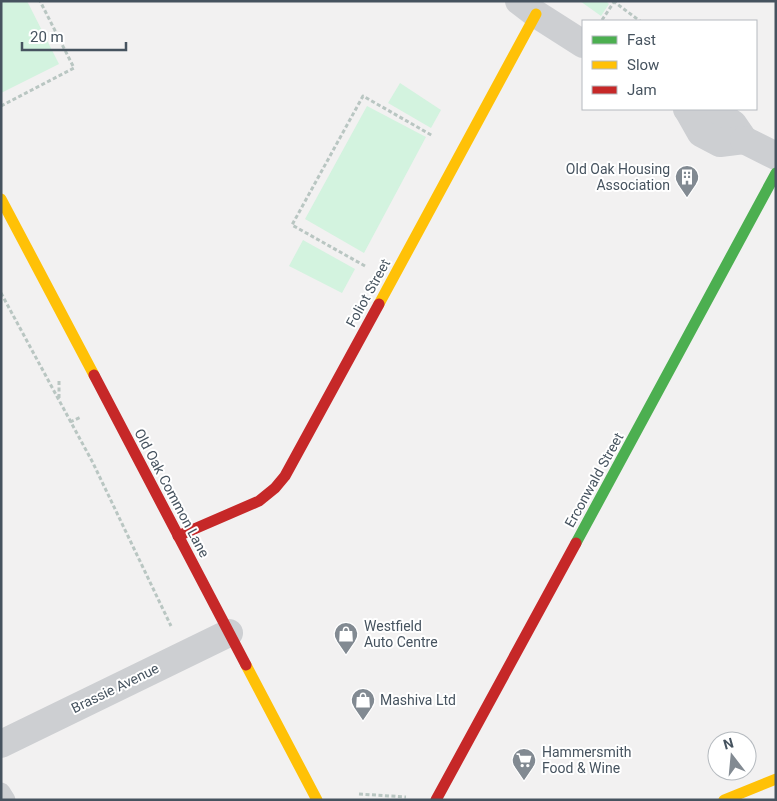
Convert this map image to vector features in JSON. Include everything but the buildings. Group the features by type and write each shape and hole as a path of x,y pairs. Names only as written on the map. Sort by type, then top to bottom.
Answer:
{"street":[{"path":"528,8 582,43"},
{"name":"Foliot Street","path":"178,536 259,501 275,488 285,476 528,8"},
{"path":"700,110 713,111 734,124 744,140 776,156"},
{"name":"Erconwald Street","path":"436,800 666,379 776,173"},
{"name":"Old Oak Common Lane","path":"1,199 318,800"},
{"name":"Brassie Avenue","path":"1,744 229,633"},
{"path":"724,800 776,779"}],"lane":[{"path":"1,792 6,800"}],"path":[{"path":"1,106 74,68 40,1"},
{"path":"602,20 614,2 639,20"},
{"path":"366,266 292,225 363,96 434,136"},
{"path":"1,292 92,463 172,630"},
{"path":"359,794 436,800"}],"green space":[{"path":"1,1 27,1 59,64 1,93"},
{"path":"580,1 606,1 609,4 601,16"},
{"path":"400,83 441,110 431,128 388,103"},
{"path":"367,106 426,137 364,253 305,219"},
{"path":"303,240 355,269 342,293 289,266"}],"traffic: fast":[{"path":"576,543 776,173"}],"traffic: slow":[{"path":"379,304 536,14"},
{"path":"1,199 94,375"},
{"path":"246,665 317,800"},
{"path":"724,800 776,779"}],"traffic: jam":[{"path":"178,536 259,501 275,488 285,476 379,304"},
{"path":"94,375 246,665"},
{"path":"436,800 576,543"}],"place":[{"name":"Old Oak Housing Association","path":"687,198"},
{"name":"Westfield Auto Centre","path":"346,655"},
{"name":"Mashiva Ltd","path":"363,721"},
{"name":"Hammersmith Food & Wine","path":"524,781"}]}
